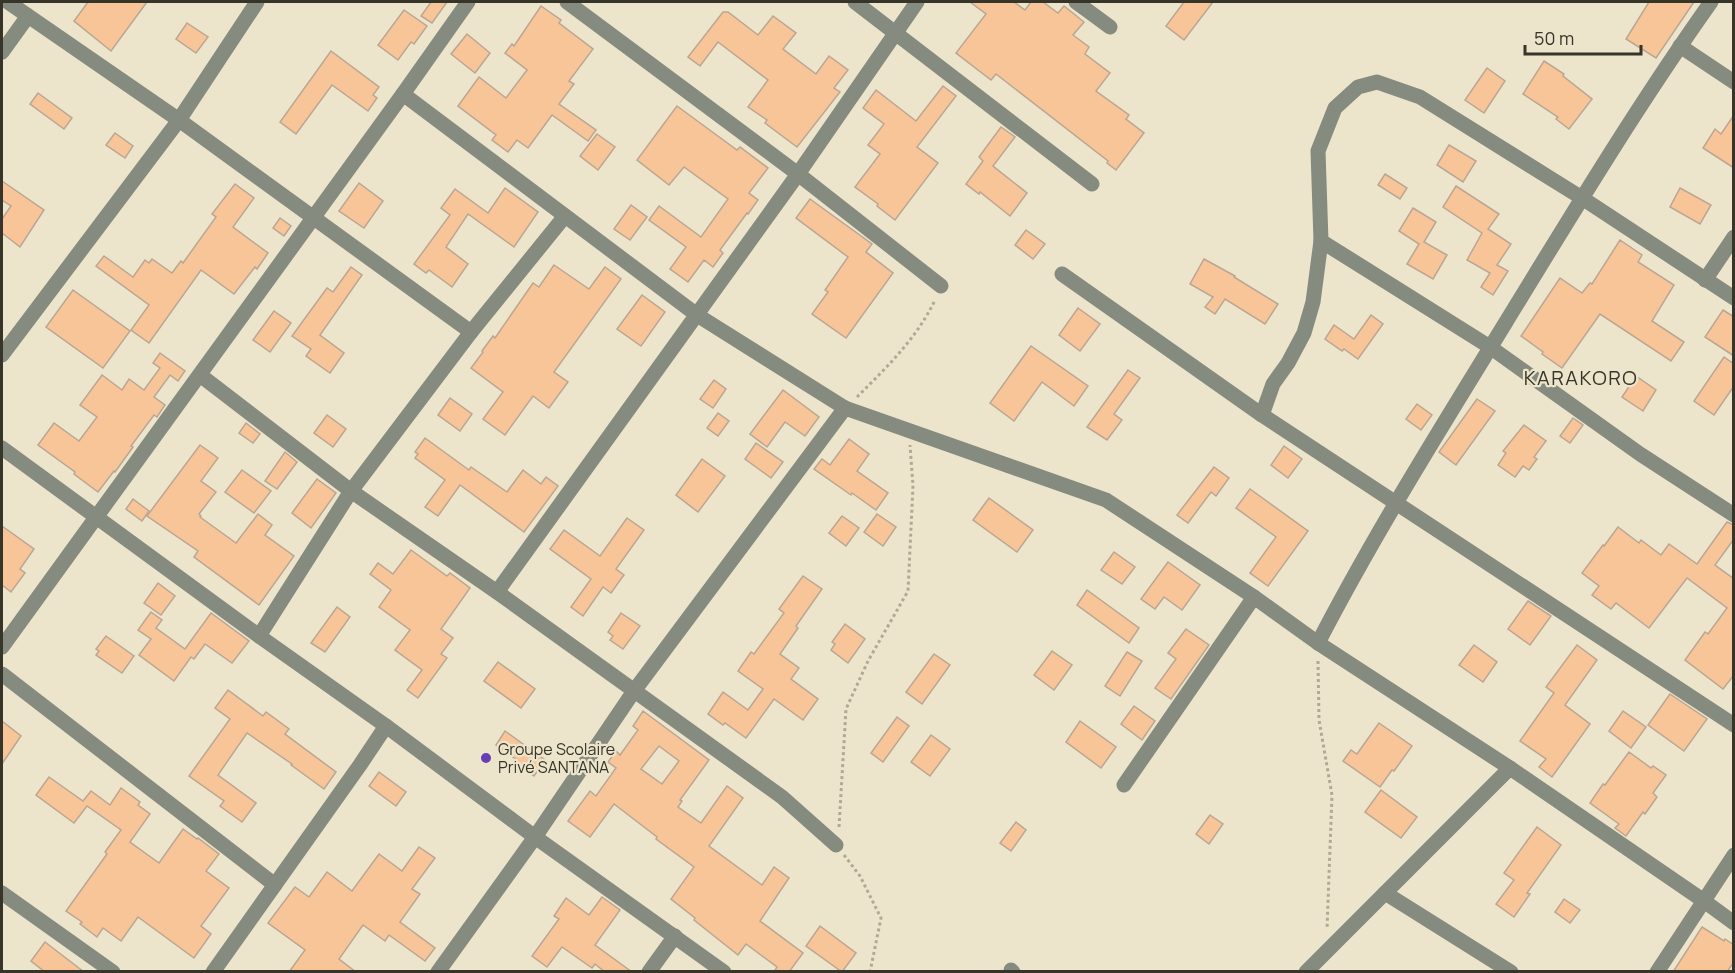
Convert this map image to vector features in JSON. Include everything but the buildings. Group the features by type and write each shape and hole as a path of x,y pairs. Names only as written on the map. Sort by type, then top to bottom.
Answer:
{"street":[{"path":"8,2 179,120 471,332"},
{"path":"2,355 179,120 257,2"},
{"path":"2,647 468,2"},
{"path":"567,2 798,174 942,286"},
{"path":"855,2 1092,184"},
{"path":"497,592 798,174 917,2"},
{"path":"1076,2 1110,27"},
{"path":"1318,643 1347,586 1490,347 1582,198 1711,2"},
{"path":"2,52 28,16"},
{"path":"1680,46 1734,82"},
{"path":"1262,415 1273,384 1288,363 1304,333 1313,302 1321,241 1318,151 1335,108 1358,87 1377,82 1420,97 1582,198 1734,298"},
{"path":"403,94 697,315 845,408 1106,500 1254,597 1318,643 1510,768 1734,923"},
{"path":"259,636 351,491 471,332 565,216"},
{"path":"1705,280 1734,237"},
{"path":"1321,241 1490,347 1640,454 1734,515"},
{"path":"1062,274 1262,415 1734,725"},
{"path":"200,375 351,491 497,592 782,797 836,844"},
{"path":"438,972 535,837 634,691 845,408"},
{"path":"2,448 724,972"},
{"path":"1124,785 1254,597"},
{"path":"2,674 275,885"},
{"path":"213,972 386,726"},
{"path":"1306,972 1510,768"},
{"path":"1657,972 1734,855"},
{"path":"2,893 113,972"},
{"path":"1385,893 1511,972"},
{"path":"649,972 675,936"}],"path":[{"path":"845,408 899,355 930,311 942,286"},
{"path":"870,972 881,918 860,876 836,844 841,818 846,709 868,661 908,591 912,486 909,431"},
{"path":"1318,643 1319,720 1332,795 1326,952"}],"place":[{"name":"Groupe Scolaire Privé SANTANA","path":"486,758"}],"district":[{"name":"KARAKORO","path":"1581,377"}]}
